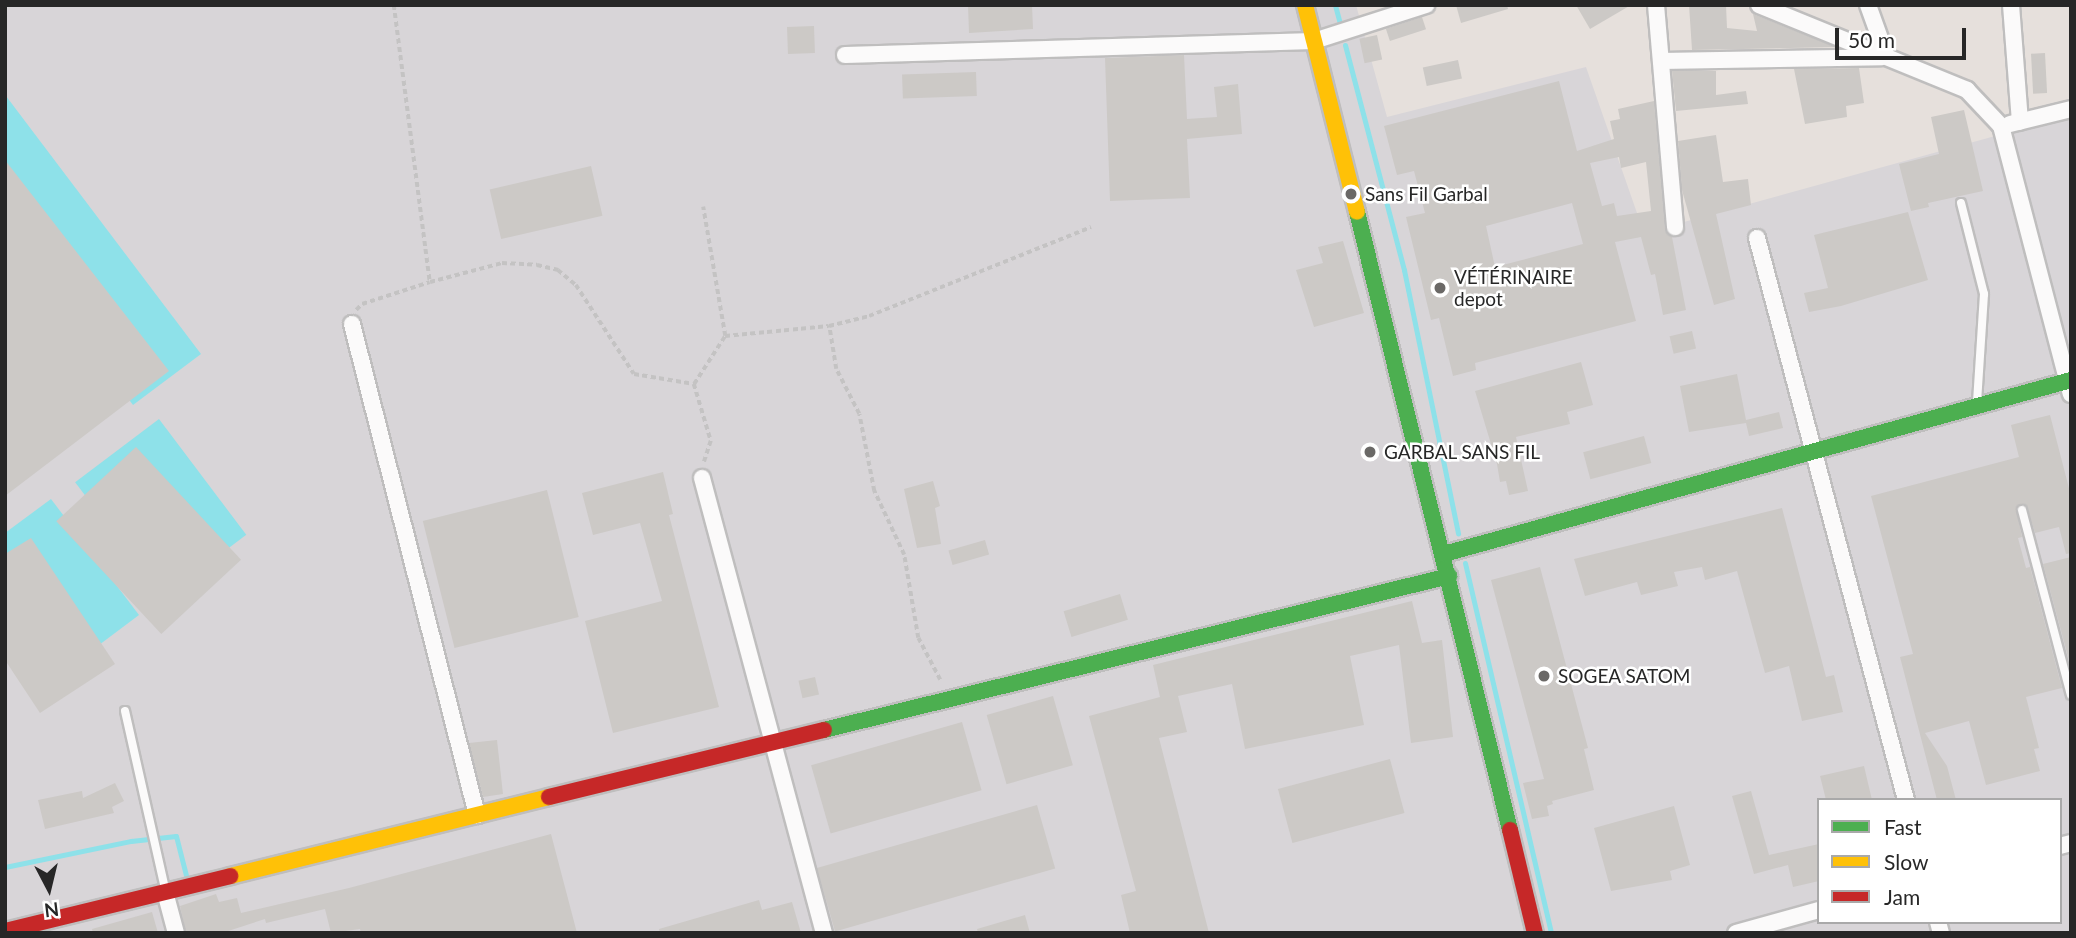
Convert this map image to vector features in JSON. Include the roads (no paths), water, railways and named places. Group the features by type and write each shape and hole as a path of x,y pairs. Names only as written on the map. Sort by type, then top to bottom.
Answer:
{"street":[{"path":"1305,5 1444,554 1535,933"},
{"path":"845,55 1314,41 1426,5"},
{"path":"1656,5 1675,227"},
{"path":"1444,554 1977,406 2070,385 2001,126 1967,90 1759,5"},
{"path":"1868,5 1888,56"},
{"path":"2011,5 2020,122"},
{"path":"1661,61 1888,56"},
{"path":"2001,126 2071,109"},
{"path":"1757,239 1905,798"},
{"path":"352,324 477,815"},
{"path":"702,478 824,933"},
{"path":"5,931 1449,576"},
{"path":"165,892 176,933"},
{"path":"1736,933 1817,912"}],"lane":[{"path":"1961,204 1983,294 1977,406"},
{"path":"2022,510 2071,695"},
{"path":"125,712 165,892"}],"water":[{"path":"6,96 201,354 133,405 5,236"},
{"path":"159,419 246,535 162,598 75,482"},
{"path":"51,499 139,615 55,678 5,611 5,533"}],"waterway":[{"path":"1335,5 1340,24"},
{"path":"1345,45 1404,270 1458,534"},
{"path":"1465,563 1551,933"},
{"path":"5,867 131,841 176,836 187,879"}],"place":[{"name":"Sans Fil Garbal","path":"1351,194"},
{"name":"VÉTÉRINAIRE depot","path":"1440,288"},
{"name":"GARBAL SANS FIL","path":"1370,452"},
{"name":"SOGEA SATOM","path":"1544,676"}]}
